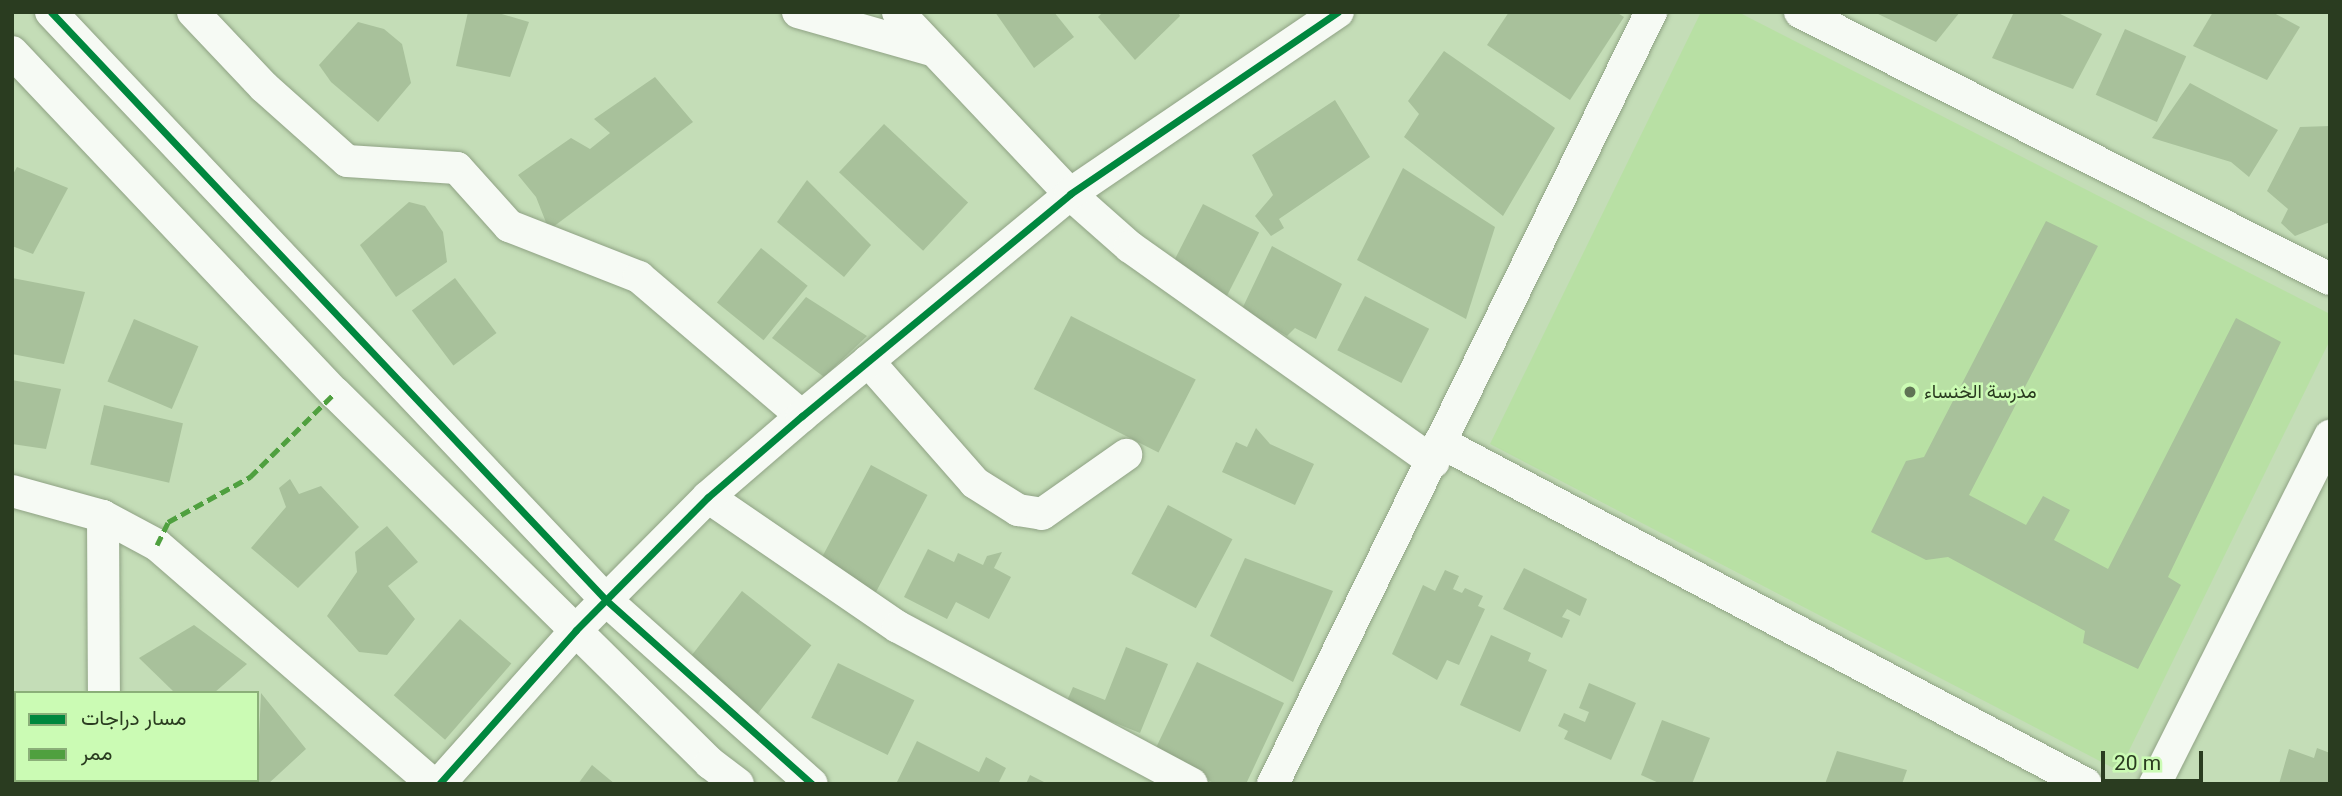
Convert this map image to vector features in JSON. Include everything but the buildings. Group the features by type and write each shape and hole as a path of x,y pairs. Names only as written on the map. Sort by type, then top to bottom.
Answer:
{"street":[{"path":"51,12 606,600 812,784"},
{"path":"193,12 264,87 347,161 457,168 509,226 639,278 802,415"},
{"path":"798,12 936,52"},
{"path":"898,12 1070,194 1129,247 1437,452 2086,784"},
{"path":"439,784 576,630 708,497 802,415 1070,194 1338,12"},
{"path":"1273,784 1651,12"},
{"path":"1800,12 2330,279"},
{"path":"12,52 335,393 710,763 737,784"},
{"path":"868,361 975,483 1018,510 1042,514 1126,455"},
{"path":"2155,784 2330,436"},
{"path":"12,491 103,516 157,545 433,784"},
{"path":"708,497 898,627 1192,784"},
{"path":"103,516 104,691"}],"shaded area":[{"name":"مدرسة الخنساء","path":"1701,12 1738,12 2330,314 2330,340 2119,771 1490,444"}],"marked path":[{"path":"157,545 168,522 250,477 335,393"}],"cycle path":[{"path":"51,12 606,600 812,784"},
{"path":"439,784 576,630 708,497 802,416 1070,194 1338,12"}],"place":[{"name":"مدرسة الخنساء","path":"1910,392"}]}
